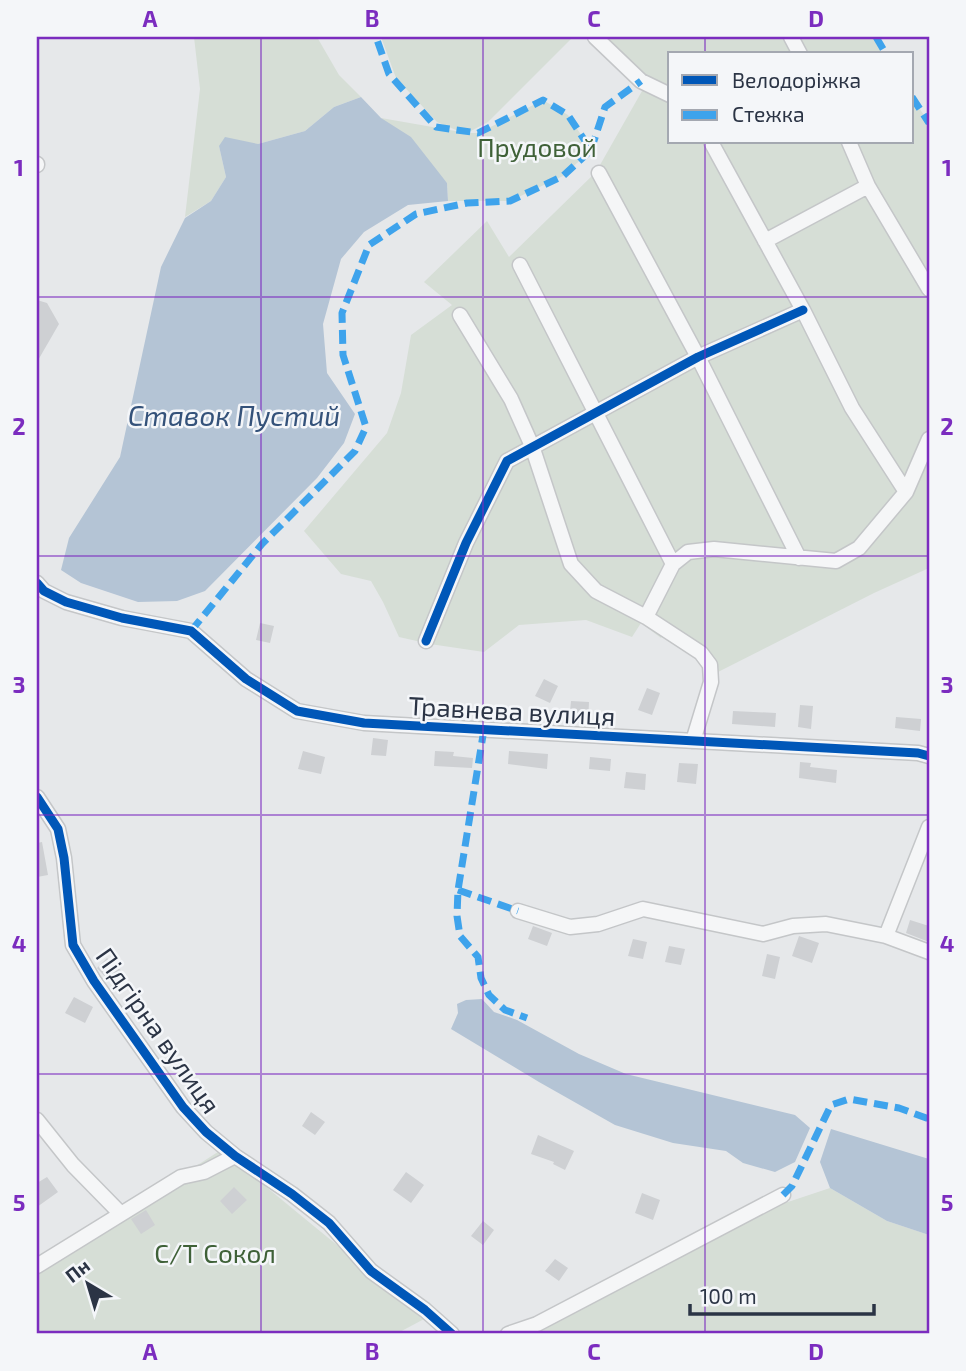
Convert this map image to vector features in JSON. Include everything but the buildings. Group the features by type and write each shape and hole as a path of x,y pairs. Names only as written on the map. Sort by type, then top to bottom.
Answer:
{"street":[{"path":"595,37 641,80 668,94"},
{"path":"712,144 803,310 852,408 906,492"},
{"path":"850,144 868,186 929,289"},
{"path":"599,173 698,357 799,558"},
{"path":"765,241 868,186"},
{"path":"520,265 673,564"},
{"path":"426,641 466,543 508,461 698,357 803,310"},
{"path":"460,315 511,399 532,446 571,564 596,591 646,617 701,653 709,665 710,682 693,741"},
{"path":"646,617 673,564 688,551 714,549 836,561 859,548 906,492 929,439"},
{"name":"Травнева вулиця","path":"37,583 44,591 65,602 122,618 191,631 246,680 297,711 364,723 918,753 929,756"},
{"name":"Підгірна вулиця","path":"37,797 58,829 64,858 73,945 94,981 183,1107 206,1132 235,1156 292,1194 329,1223 371,1272 425,1310 452,1334"},
{"path":"886,936 929,827"},
{"path":"518,911 570,927 598,924 643,909 763,934 793,926 826,924 886,936 929,952"},
{"path":"37,1121 73,1165 121,1214"},
{"path":"37,1266 181,1177 204,1172 235,1156"},
{"path":"508,1334 537,1324 783,1195"}],"green space":[{"path":"194,37 317,37 339,75 361,97 334,107 305,131 258,144 219,146 226,177 211,201 185,217 200,89"},
{"name":"Прудовой","path":"381,37 573,37 488,122 467,133 479,133 543,100 568,115 591,150 563,176 510,201 448,201 447,183 381,118 461,132 437,122 396,78"},
{"path":"592,37 872,37 882,52 668,52 668,144 914,144 914,100 929,123 929,568 718,672 708,652 670,626 661,638 641,623 632,637 586,620 519,625 484,652 399,637 371,581 341,574 304,531 387,433 401,393 411,335 452,305 424,282 487,221 509,257 596,172 646,84"},
{"name":"С/Т Сокол","path":"221,1150 426,1318 396,1334 37,1334 37,1268"},
{"path":"830,1188 887,1221 929,1235 929,1334 530,1334 770,1208"}],"water":[{"name":"Ставок Пустий","path":"361,97 381,118 411,137 447,183 448,201 408,205 364,232 341,259 323,324 327,373 355,414 344,443 317,478 205,591 177,601 138,602 81,583 61,570 69,538 120,457 161,267 185,218 211,201 226,177 219,146 225,137 258,144 305,131 334,107"},
{"path":"482,999 494,1012 517,1020 579,1054 626,1074 795,1115 810,1128 795,1162 775,1172 743,1163 726,1151 673,1143 615,1125 451,1029 458,1013 457,1004 466,1000"},
{"path":"831,1129 929,1159 929,1235 887,1221 830,1188 820,1162"}],"marked path":[{"path":"191,631 262,544 355,451 366,427 343,355 342,313 369,245 416,214 467,203 510,201 563,176 591,150 568,115 543,100 478,133 436,127 389,74 376,37"},
{"path":"876,37 885,52"},
{"path":"591,150 605,107 641,81"},
{"path":"914,100 929,123"},
{"path":"484,729 458,890 457,916 460,936 478,957 481,978 489,995 505,1010 527,1018"},
{"path":"458,890 518,911"},
{"path":"783,1195 792,1186 831,1105 849,1099 899,1108 929,1119"}],"cycle path":[{"path":"426,641 466,543 507,461 698,357 803,310"},
{"path":"37,583 44,591 66,602 122,618 191,631 246,679 297,711 364,723 918,753 929,756"},
{"path":"37,797 58,829 64,858 73,945 94,981 183,1107 206,1132 235,1156 292,1194 329,1223 371,1271 425,1310 452,1334"}]}
